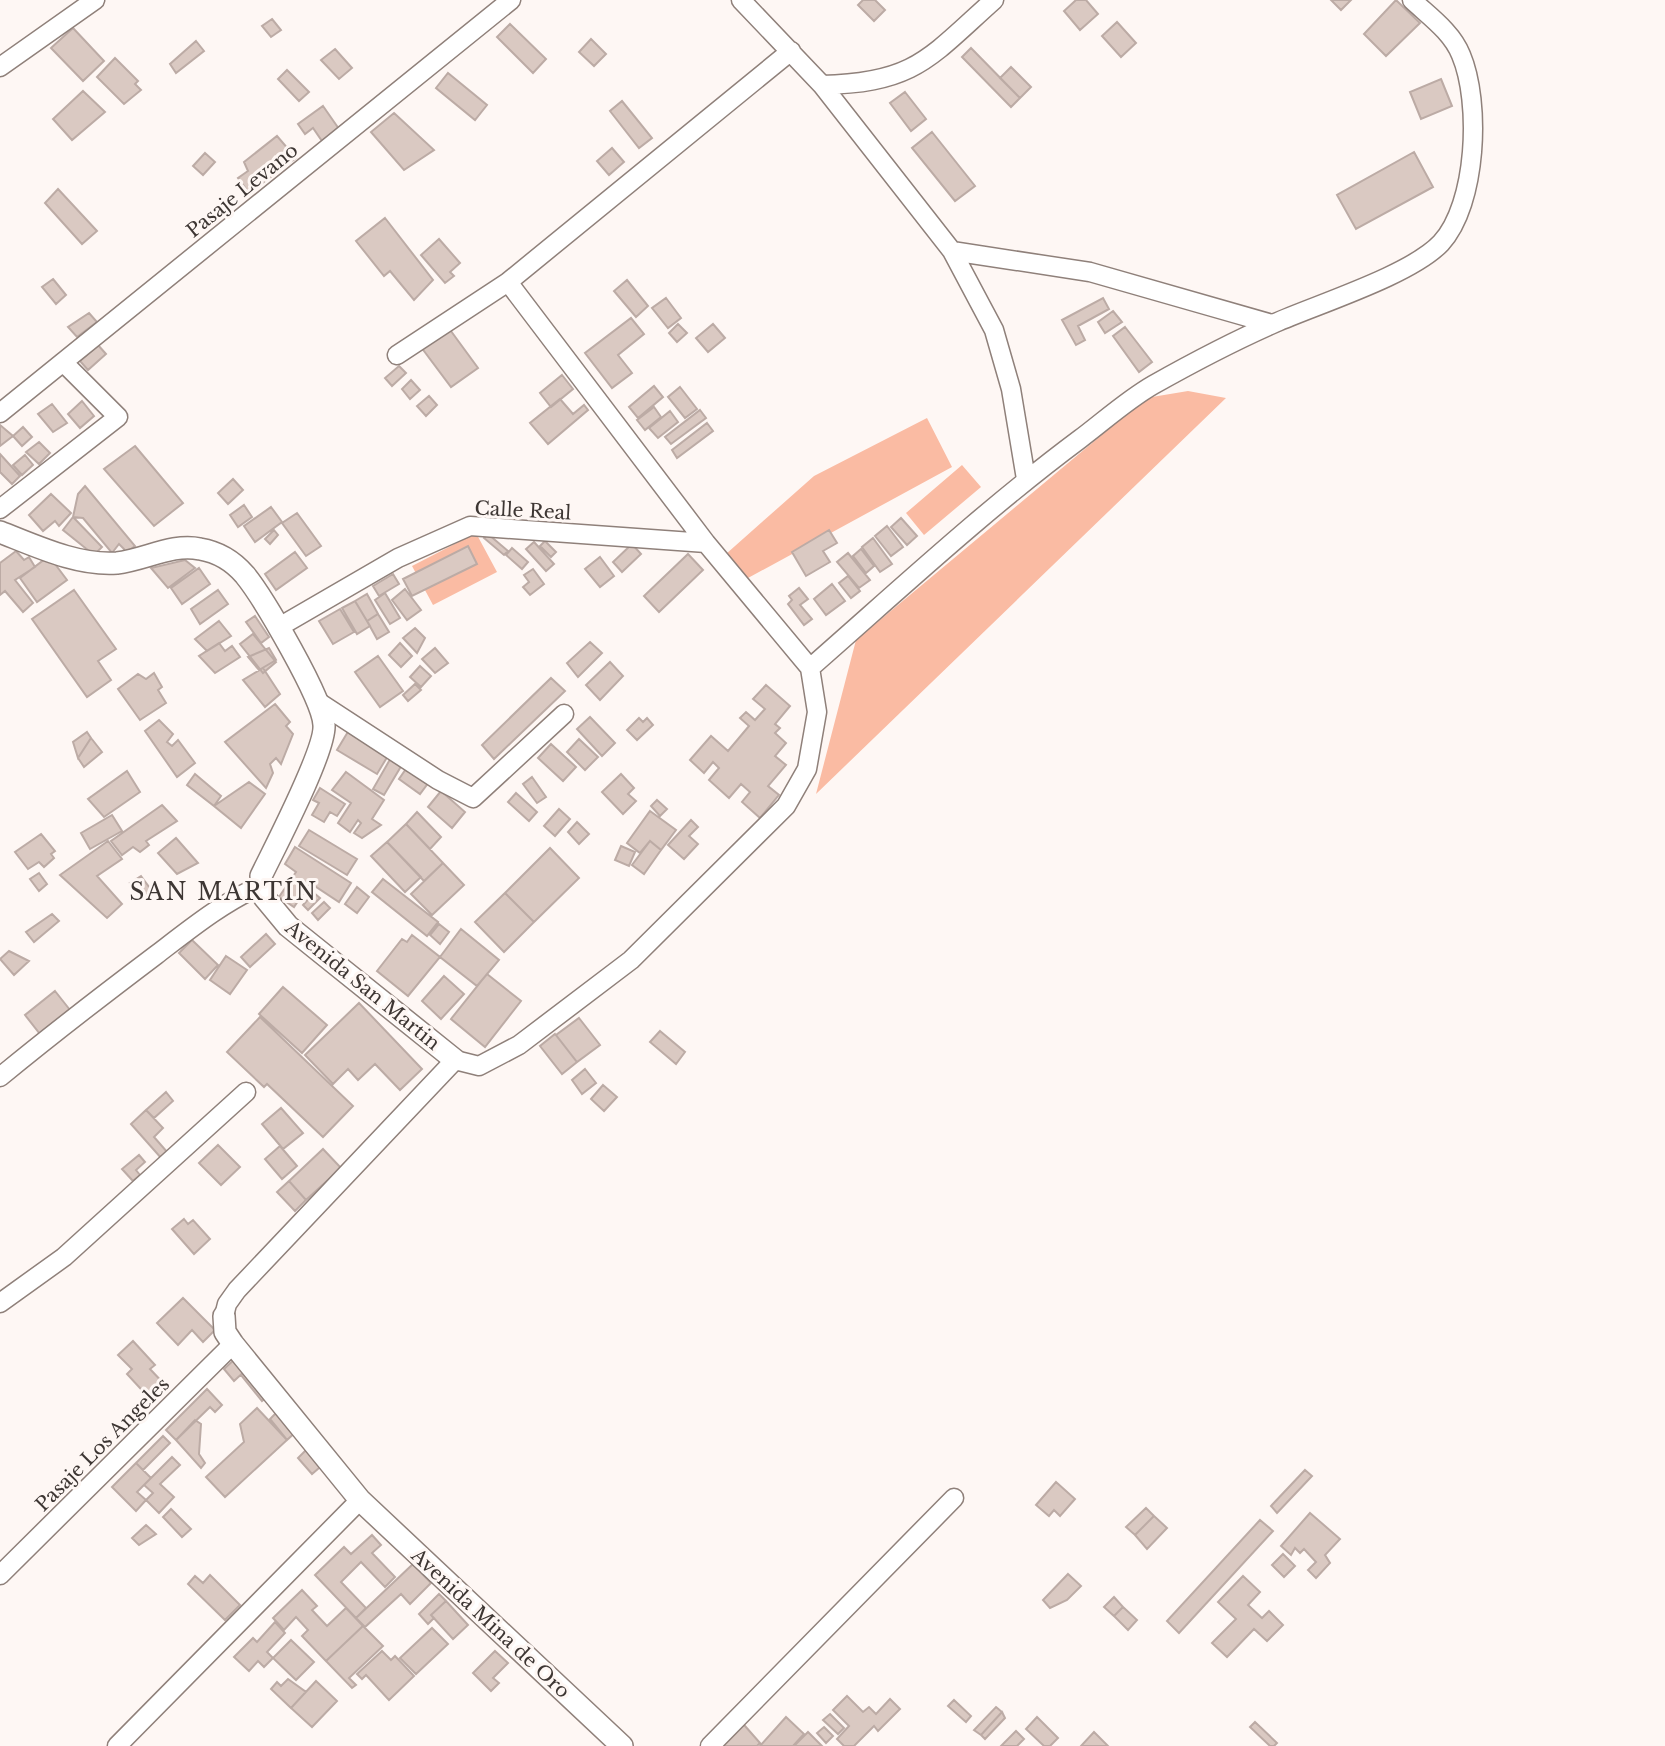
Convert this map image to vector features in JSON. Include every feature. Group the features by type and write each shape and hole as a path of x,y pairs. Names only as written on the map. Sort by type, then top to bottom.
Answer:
{"street":[{"path":"0,67 95,0"},
{"name":"Pasaje Levano","path":"0,413 511,0"},
{"path":"741,0 822,85 952,251 994,330 1012,389 1026,479"},
{"path":"822,85 864,84 896,77 928,59 994,0"},
{"path":"810,668 1026,479 1150,387 1272,324 1378,280 1429,253 1443,241 1460,213 1470,168 1470,93 1461,55 1448,34 1412,0"},
{"path":"397,355 508,282 791,51"},
{"path":"952,251 1090,272 1272,324"},
{"path":"224,1316 227,1304 237,1290 455,1060 479,1066 519,1045 631,960 786,806 807,769 817,712 810,668 706,543 508,282"},
{"path":"0,509 118,417 63,362"},
{"name":"Calle Real","path":"279,626 398,558 470,526 706,543"},
{"path":"0,532 92,564 120,563 178,549 199,548 225,556 245,575 279,626 317,701 325,725 319,752 261,876 262,885 236,897 208,916 85,1008 0,1077"},
{"path":"317,701 438,780 473,798 564,714"},
{"name":"Avenida San Martin","path":"262,885 264,897 288,926 455,1060"},
{"path":"0,1303 64,1257 246,1092"},
{"name":"Avenida Mina de Oro","path":"224,1316 225,1332 233,1344 360,1500 622,1746"},
{"name":"Pasaje Los Angeles","path":"0,1575 233,1344"},
{"path":"710,1746 954,1498"},
{"path":"117,1746 360,1500"}],"shaded area":[{"path":"1188,391 1226,398 816,794 856,640 1146,398"},
{"path":"927,418 952,467 748,578 726,554 814,476"},
{"path":"962,465 981,487 924,535 906,513"},
{"path":"476,533 497,572 433,605 412,566"}],"building":[{"path":"863,0 875,0 885,10 874,21 858,5"},
{"path":"1076,0 1086,0 1098,14 1080,30 1064,11"},
{"path":"1331,0 1351,0 1341,10"},
{"path":"1396,0 1420,23 1386,56 1364,34"},
{"path":"272,19 281,30 271,37 262,26"},
{"path":"1117,22 1136,43 1121,57 1102,36"},
{"path":"510,24 546,59 533,73 497,37"},
{"path":"73,28 104,61 83,81 51,48"},
{"path":"591,39 606,54 594,66 579,52"},
{"path":"196,41 204,51 176,73 170,64"},
{"path":"971,48 1020,98 1011,107 962,57"},
{"path":"335,49 352,68 339,79 321,60"},
{"path":"115,58 138,81 135,84 141,90 124,104 97,77"},
{"path":"1011,67 1031,87 1020,98 1000,78"},
{"path":"287,70 309,92 299,101 278,79"},
{"path":"448,73 487,105 475,120 436,88"},
{"path":"1441,79 1452,106 1421,119 1410,92"},
{"path":"83,91 105,112 72,140 53,119"},
{"path":"905,92 926,119 911,131 890,103"},
{"path":"622,101 652,138 639,148 610,111"},
{"path":"323,106 339,129 322,141 313,128 305,134 298,124"},
{"path":"394,113 434,150 404,170 371,132"},
{"path":"932,132 975,186 955,201 912,148"},
{"path":"277,136 296,158 249,193 238,178 248,171 244,162"},
{"path":"612,148 624,162 609,175 597,161"},
{"path":"1414,152 1433,187 1356,229 1337,195"},
{"path":"205,153 215,162 203,175 193,166"},
{"path":"58,189 97,231 82,244 45,203"},
{"path":"385,218 433,280 414,300 390,271 384,276 356,241"},
{"path":"439,239 460,263 450,272 454,276 445,283 421,255"},
{"path":"53,279 66,295 56,304 42,287"},
{"path":"627,280 648,306 636,317 614,291"},
{"path":"666,298 681,318 668,328 652,308"},
{"path":"1103,298 1109,309 1078,326 1085,340 1076,345 1062,320"},
{"path":"1113,311 1122,322 1105,333 1098,322"},
{"path":"89,313 97,322 77,337 68,327"},
{"path":"631,318 644,334 618,355 632,373 612,388 585,353"},
{"path":"678,324 687,333 677,342 669,333"},
{"path":"713,324 725,338 708,352 696,338"},
{"path":"448,327 478,368 451,387 421,347"},
{"path":"1125,327 1152,362 1139,372 1113,336"},
{"path":"98,345 106,354 88,370 80,361"},
{"path":"399,366 406,373 392,386 385,378"},
{"path":"562,375 573,389 551,407 540,393"},
{"path":"411,380 420,390 410,399 402,389"},
{"path":"654,386 663,397 638,418 629,407"},
{"path":"680,387 697,409 685,418 668,397"},
{"path":"429,396 437,405 426,416 417,406"},
{"path":"560,399 573,414 584,405 588,410 548,444 530,423"},
{"path":"82,401 94,416 80,428 68,414"},
{"path":"52,404 67,423 53,432 38,414"},
{"path":"654,407 661,417 645,430 637,420"},
{"path":"700,410 706,418 671,444 665,437"},
{"path":"670,411 678,422 658,438 649,428"},
{"path":"707,423 713,431 677,458 672,450"},
{"path":"0,425 13,436 0,446"},
{"path":"23,427 32,437 22,446 13,436"},
{"path":"39,442 50,453 39,464 26,452"},
{"path":"135,446 183,503 154,526 104,469"},
{"path":"0,454 20,476 12,484 0,472"},
{"path":"25,455 33,465 22,475 13,465"},
{"path":"233,479 243,490 228,504 218,493"},
{"path":"85,486 135,546 122,556 124,549 119,544 112,553 83,518 73,517 78,494"},
{"path":"51,494 71,513 59,526 55,521 43,531 29,515"},
{"path":"244,505 252,517 238,527 230,515"},
{"path":"271,507 282,522 255,542 244,526"},
{"path":"297,513 321,546 306,556 282,523"},
{"path":"73,517 102,547 94,555 63,530"},
{"path":"901,518 917,536 907,545 891,527"},
{"path":"887,526 903,547 891,556 875,536"},
{"path":"274,530 278,535 270,544 265,539"},
{"path":"829,530 837,543 823,551 830,562 806,576 792,552"},
{"path":"488,534 508,551 504,555 484,538"},
{"path":"873,538 892,564 880,572 862,547"},
{"path":"545,541 556,552 551,557 540,546"},
{"path":"534,542 554,564 546,571 526,549"},
{"path":"632,544 641,554 622,572 613,562"},
{"path":"468,546 477,564 412,596 403,579"},
{"path":"512,548 528,562 522,569 506,555"},
{"path":"861,549 874,566 866,573 853,556"},
{"path":"16,551 24,560 29,557 35,567 15,580 33,603 23,612 5,591 0,595 0,563"},
{"path":"295,552 307,568 276,590 265,574"},
{"path":"848,553 870,580 859,588 837,562"},
{"path":"688,554 703,570 659,612 644,596"},
{"path":"49,556 67,580 37,602 20,578"},
{"path":"600,557 614,576 600,587 585,569"},
{"path":"185,560 195,568 168,588 151,568"},
{"path":"199,568 210,584 182,604 171,588"},
{"path":"533,569 544,584 530,595 523,587 529,582 524,575"},
{"path":"393,574 399,584 379,596 373,586"},
{"path":"848,576 860,591 851,598 839,583"},
{"path":"832,584 845,601 826,615 814,599"},
{"path":"799,588 808,599 800,605 812,619 804,625 788,604 792,600 789,596"},
{"path":"405,589 421,610 407,620 392,600"},
{"path":"74,590 116,649 98,661 111,680 87,697 32,619"},
{"path":"218,590 228,604 200,624 191,609"},
{"path":"385,593 400,618 390,624 375,600"},
{"path":"367,594 378,614 367,621 355,601"},
{"path":"355,601 370,626 357,634 342,608"},
{"path":"340,609 354,632 333,644 319,621"},
{"path":"378,614 389,632 377,639 367,621"},
{"path":"255,616 269,637 261,643 246,622"},
{"path":"219,621 231,636 207,651 195,639"},
{"path":"415,628 425,638 417,653 403,638"},
{"path":"253,634 276,662 263,673 240,644"},
{"path":"590,642 602,653 578,677 567,663"},
{"path":"219,643 225,651 232,646 240,657 215,673 199,656"},
{"path":"400,643 412,656 401,667 389,655"},
{"path":"269,648 276,660 259,670 248,657"},
{"path":"435,648 448,663 435,673 422,659"},
{"path":"378,656 403,691 380,707 355,672"},
{"path":"610,662 623,676 600,700 586,685"},
{"path":"420,666 431,676 421,687 410,677"},
{"path":"263,668 280,694 265,707 243,680"},
{"path":"154,673 162,687 158,690 166,703 140,720 118,689 138,674 146,679"},
{"path":"551,678 565,691 494,759 482,745"},
{"path":"415,684 421,690 408,701 403,695"},
{"path":"766,685 790,706 775,724 780,728 775,733 786,743 775,756 786,765 768,786 779,795 760,818 742,802 750,792 741,784 729,798 709,780 719,768 713,762 704,773 690,760 711,736 728,751 749,726 740,718 746,712 755,720 765,709 753,699"},
{"path":"275,704 290,722 286,726 293,734 281,764 276,758 270,764 273,773 266,788 225,742"},
{"path":"590,717 615,743 602,756 577,729"},
{"path":"639,718 643,722 647,718 653,725 637,740 627,730"},
{"path":"159,720 173,734 167,742 172,746 178,740 195,763 177,777 145,731"},
{"path":"349,730 389,754 377,774 337,750"},
{"path":"87,732 91,738 78,758 73,742"},
{"path":"91,738 102,752 84,767 78,758"},
{"path":"579,739 598,757 585,770 567,752"},
{"path":"551,744 576,767 563,781 538,758"},
{"path":"392,756 403,763 384,795 373,789"},
{"path":"408,766 429,782 420,794 399,779"},
{"path":"127,771 140,792 104,817 88,799"},
{"path":"346,772 384,800 372,819 381,825 362,838 354,833 361,823 358,820 350,832 338,823 351,803 332,790"},
{"path":"195,774 221,796 214,806 187,785"},
{"path":"621,774 634,788 628,794 636,801 623,814 602,792"},
{"path":"532,777 546,797 537,803 523,784"},
{"path":"249,782 265,794 241,828 214,806"},
{"path":"320,788 345,804 337,816 330,812 324,822 312,815 319,803 313,800"},
{"path":"441,791 465,812 452,828 428,807"},
{"path":"516,793 537,812 529,821 508,802"},
{"path":"657,800 667,809 660,816 651,806"},
{"path":"162,805 177,821 146,841 149,845 140,852 133,847 122,855 111,841"},
{"path":"559,809 570,819 555,836 544,826"},
{"path":"650,811 676,830 661,850 650,841 640,853 627,843"},
{"path":"417,812 441,837 430,849 406,824"},
{"path":"112,815 122,831 90,849 81,833"},
{"path":"691,820 698,827 689,836 698,844 684,859 668,845"},
{"path":"577,822 589,834 579,844 568,832"},
{"path":"406,824 443,863 424,881 387,842"},
{"path":"309,830 357,859 347,875 299,846"},
{"path":"41,834 55,851 51,854 54,858 44,867 39,862 28,869 15,852"},
{"path":"176,838 198,863 177,874 158,853"},
{"path":"108,841 122,859 97,876 122,904 107,918 60,875"},
{"path":"650,841 661,850 644,874 632,865"},
{"path":"387,842 421,877 405,892 371,856"},
{"path":"621,846 635,852 629,866 615,860"},
{"path":"295,847 351,883 339,902 310,883 294,907 279,897 296,872 285,864"},
{"path":"550,848 579,878 534,922 505,893"},
{"path":"443,863 464,885 432,915 411,894"},
{"path":"39,873 47,884 39,891 30,879"},
{"path":"141,876 152,891 142,897 130,883"},
{"path":"383,879 438,922 427,936 372,892"},
{"path":"357,887 369,897 357,913 345,904"},
{"path":"314,893 320,898 308,910 303,905"},
{"path":"505,893 534,922 504,952 475,922"},
{"path":"324,902 330,908 318,920 312,913"},
{"path":"52,914 59,921 34,942 26,932"},
{"path":"439,924 449,932 440,944 430,935"},
{"path":"461,929 499,960 477,986 440,957"},
{"path":"266,934 275,944 250,967 241,957"},
{"path":"412,935 440,957 408,996 377,971 402,939 407,942"},
{"path":"192,940 218,965 205,979 179,953"},
{"path":"9,951 29,961 14,975 0,959"},
{"path":"226,956 247,970 230,994 210,980"},
{"path":"487,974 521,1001 485,1047 451,1019"},
{"path":"444,976 464,994 441,1019 422,1001"},
{"path":"283,987 327,1025 302,1053 259,1014"},
{"path":"55,991 70,1010 40,1034 25,1015"},
{"path":"359,1003 422,1069 400,1090 375,1064 358,1080 348,1069 333,1084 305,1055"},
{"path":"260,1017 353,1106 323,1137 267,1084 264,1087 227,1052"},
{"path":"579,1018 600,1045 577,1062 556,1035"},
{"path":"660,1031 685,1052 676,1064 650,1042"},
{"path":"555,1034 577,1062 562,1074 540,1046"},
{"path":"585,1069 596,1083 582,1094 572,1080"},
{"path":"603,1085 617,1097 604,1111 591,1099"},
{"path":"166,1092 173,1101 154,1118 146,1110"},
{"path":"281,1108 303,1133 283,1149 262,1124"},
{"path":"146,1110 163,1128 154,1137 168,1153 162,1159 131,1124"},
{"path":"218,1145 240,1167 221,1185 199,1163"},
{"path":"280,1146 297,1166 282,1179 265,1159"},
{"path":"323,1149 341,1168 306,1200 289,1181"},
{"path":"139,1155 145,1162 136,1170 140,1175 133,1181 122,1169"},
{"path":"289,1181 306,1200 295,1211 277,1192"},
{"path":"184,1219 188,1224 193,1220 210,1239 194,1254 172,1229"},
{"path":"183,1298 215,1330 203,1342 192,1330 178,1345 157,1323"},
{"path":"133,1341 155,1365 150,1369 167,1387 152,1401 127,1374 132,1369 118,1355"},
{"path":"236,1358 246,1370 234,1381 224,1369"},
{"path":"246,1370 268,1396 262,1401 241,1375"},
{"path":"207,1389 222,1405 215,1412 210,1407 176,1440 166,1430"},
{"path":"257,1408 287,1440 225,1497 206,1477 244,1442 240,1424"},
{"path":"279,1410 298,1430 287,1440 270,1419"},
{"path":"195,1420 201,1424 199,1454 205,1463 201,1468 176,1440"},
{"path":"163,1436 170,1443 143,1470 136,1463"},
{"path":"311,1445 326,1462 312,1474 298,1458"},
{"path":"172,1457 180,1465 160,1484 174,1497 159,1513 146,1500 153,1493 144,1485"},
{"path":"136,1463 151,1478 137,1492 146,1500 136,1511 112,1487"},
{"path":"1305,1470 1312,1476 1277,1513 1271,1506"},
{"path":"1056,1482 1075,1499 1060,1516 1054,1510 1049,1516 1036,1505"},
{"path":"1146,1508 1154,1516 1135,1535 1126,1527"},
{"path":"171,1509 191,1529 182,1537 163,1517"},
{"path":"1310,1513 1340,1539 1325,1555 1330,1563 1316,1578 1308,1570 1316,1562 1304,1549 1300,1553 1295,1548 1291,1555 1281,1546"},
{"path":"1154,1516 1167,1528 1147,1549 1135,1535"},
{"path":"1260,1520 1273,1531 1179,1633 1167,1621"},
{"path":"146,1525 156,1534 139,1545 132,1538"},
{"path":"372,1535 381,1545 372,1553 395,1577 385,1587 361,1562 341,1582 366,1608 356,1618 315,1575 344,1547 351,1554"},
{"path":"1283,1554 1295,1566 1284,1577 1272,1565"},
{"path":"413,1564 431,1583 410,1604 401,1594 365,1627 356,1618"},
{"path":"1068,1574 1081,1586 1067,1600 1050,1608 1043,1600"},
{"path":"210,1575 240,1605 225,1620 188,1584 195,1576 203,1583"},
{"path":"1243,1576 1260,1592 1248,1605 1262,1618 1269,1611 1283,1625 1267,1641 1254,1629 1227,1657 1212,1643 1236,1619 1218,1602"},
{"path":"302,1590 317,1606 312,1610 327,1626 346,1608 363,1626 326,1661 302,1636 308,1630 296,1617 284,1630 273,1618"},
{"path":"439,1594 446,1601 431,1615 434,1618 428,1624 419,1614"},
{"path":"1114,1597 1123,1607 1114,1616 1104,1607"},
{"path":"446,1601 468,1625 453,1639 431,1615"},
{"path":"1123,1607 1137,1620 1128,1630 1114,1616"},
{"path":"275,1622 285,1633 267,1652 273,1658 264,1667 258,1661 249,1671 234,1657 253,1638 257,1642"},
{"path":"363,1626 383,1646 349,1678 356,1685 352,1688 326,1661"},
{"path":"432,1628 448,1644 416,1674 400,1658"},
{"path":"291,1640 314,1662 296,1680 273,1658"},
{"path":"382,1651 391,1660 395,1656 414,1676 389,1700 366,1675 362,1679 357,1674"},
{"path":"495,1651 508,1663 493,1678 499,1683 491,1691 473,1673"},
{"path":"288,1679 306,1692 291,1708 271,1689 277,1682 281,1686"},
{"path":"316,1681 337,1701 312,1727 291,1708"},
{"path":"847,1696 863,1712 869,1707 876,1714 890,1699 900,1709 878,1731 874,1726 854,1746 844,1746 837,1739 849,1726 833,1710"},
{"path":"954,1700 971,1716 966,1722 948,1706"},
{"path":"996,1707 1002,1712 981,1735 974,1730"},
{"path":"1002,1712 1005,1718 985,1739 981,1735"},
{"path":"830,1714 844,1728 838,1734 823,1720"},
{"path":"786,1717 804,1734 793,1746 760,1746"},
{"path":"1037,1717 1058,1738 1050,1746 1044,1746 1026,1729"},
{"path":"738,1718 760,1743 757,1746 713,1746"},
{"path":"1255,1722 1277,1743 1274,1746 1270,1746 1250,1727"},
{"path":"824,1727 833,1736 826,1743 817,1733"},
{"path":"1016,1731 1024,1739 1017,1746 1001,1746"},
{"path":"808,1732 822,1746 794,1746"},
{"path":"1094,1732 1108,1746 1081,1746"}],"district":[{"name":"SAN MARTÍN","path":"224,892"}]}
